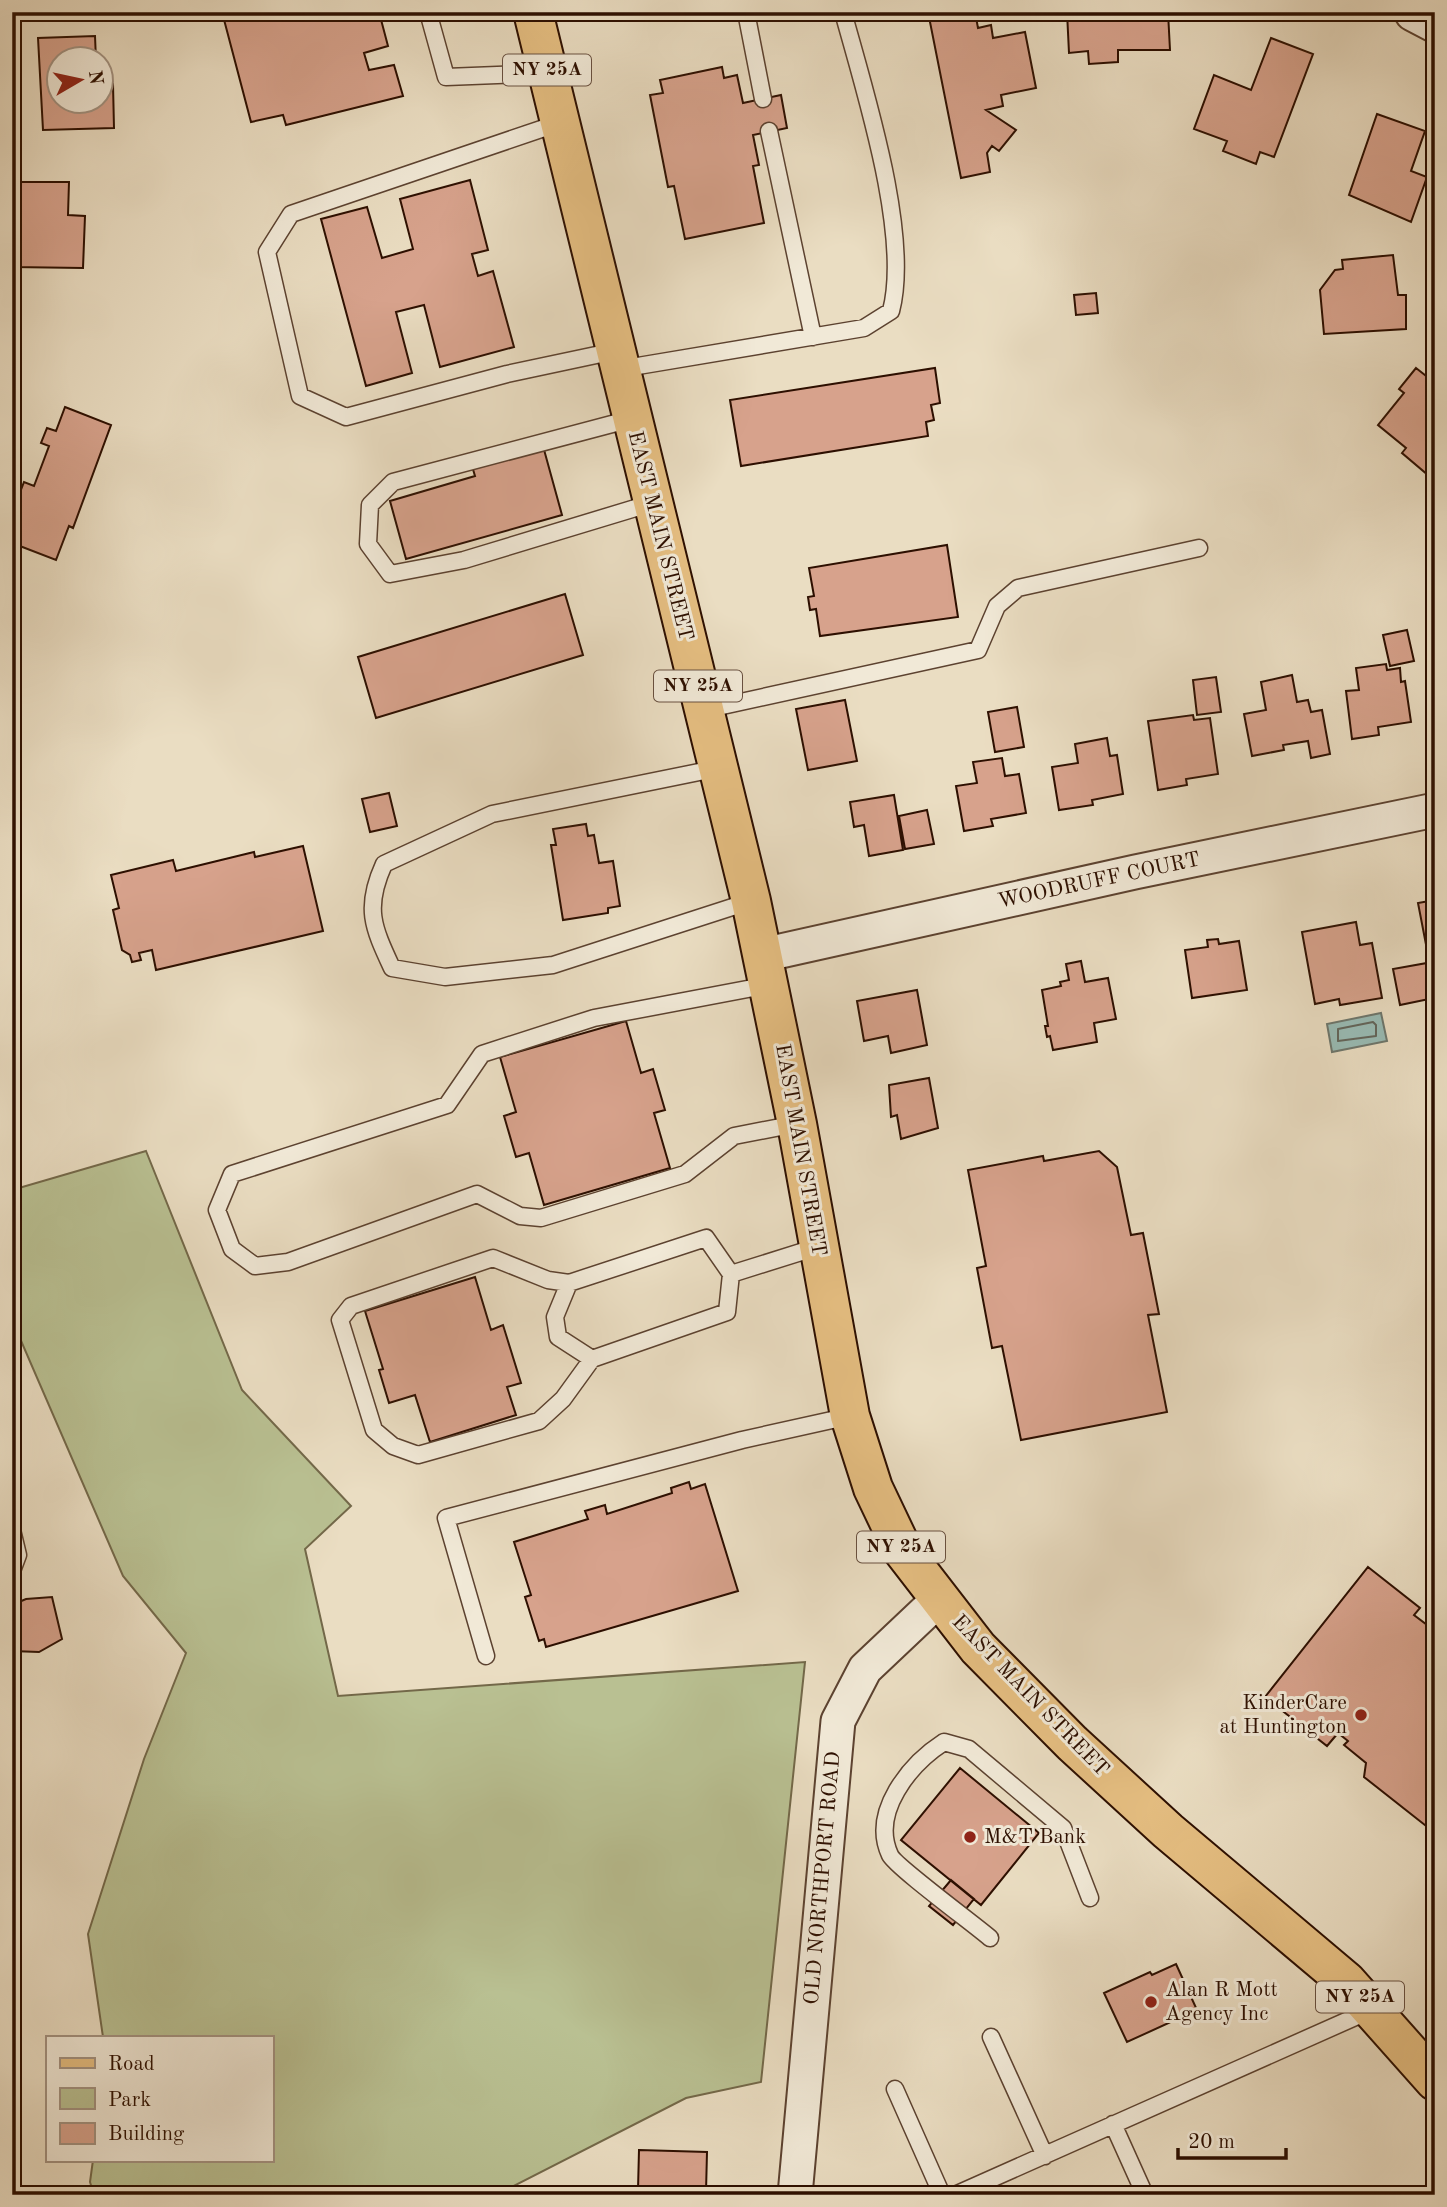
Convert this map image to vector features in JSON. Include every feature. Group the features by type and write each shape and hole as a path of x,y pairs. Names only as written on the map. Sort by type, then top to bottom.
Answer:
{"main road":[{"name":"EAST MAIN STREET","path":"540,14 547,73 751,901 797,1124 817,1247 850,1416 873,1488 903,1551 978,1648 1072,1743 1168,1831 1346,1981 1435,2081"}],"street":[{"path":"1414,12 1435,23"},
{"name":"WOODRUFF COURT","path":"766,970 1135,872 1435,810"},
{"name":"OLD NORTHPORT ROAD","path":"795,2195 838,1721 865,1669 939,1600"}],"lane":[{"path":"428,12 446,77 547,73"},
{"path":"746,12 763,99"},
{"path":"559,123 291,214 267,252 300,396 346,417 507,374 813,337 864,328 891,311 896,291 894,234 876,136 843,12"},
{"path":"769,131 813,337"},
{"path":"631,419 576,436 393,482 370,505 368,544 390,574 464,560 652,503"},
{"path":"704,710 978,650 997,606 1018,588 1199,548"},
{"path":"719,768 492,814 384,864 374,886 372,926 392,968 445,977 553,965 751,901"},
{"path":"766,970 594,1018 482,1054 447,1105 232,1174 217,1210 232,1249 255,1266 288,1262 477,1194 520,1216 541,1219 685,1174 734,1136 797,1124"},
{"path":"706,1238 731,1273 727,1312 592,1359 564,1399 539,1421 418,1455 393,1446 374,1430 340,1320 351,1306 493,1258 548,1280 569,1283 706,1238"},
{"path":"731,1273 817,1247"},
{"path":"569,1283 555,1317 558,1337 592,1359"},
{"path":"486,1656 446,1518 742,1440 850,1416"},
{"path":"12,1530 18,1555 12,1571"},
{"path":"990,1938 891,1857 886,1836 893,1794 922,1756 944,1742 969,1749 1063,1828 1090,1898"},
{"path":"955,2195 1371,2010"},
{"path":"990,2037 1045,2156"},
{"path":"895,2089 942,2195"},
{"path":"1114,2124 1145,2195"}],"green space":[{"path":"146,1151 242,1390 351,1506 305,1549 338,1696 805,1662 761,2082 686,2098 496,2195 94,2195 90,2182 93,2162 273,2162 273,2036 103,2036 88,1934 144,1759 186,1653 123,1576 12,1320 12,1190"}],"water":[{"path":"1381,1013 1387,1041 1332,1052 1327,1024"}],"building":[{"path":"222,12 307,12 309,16 325,12 379,12 388,46 364,53 369,70 394,65 403,96 286,125 283,115 251,122"},
{"path":"928,12 975,12 978,28 991,25 993,38 1025,32 1036,88 1001,95 1003,106 986,110 1016,130 999,151 992,146 987,153 990,172 961,178"},
{"path":"1067,12 1168,12 1170,50 1118,50 1118,62 1089,64 1088,51 1069,53"},
{"path":"95,36 95,46 46,46 46,116 114,116 114,128 43,130 38,38"},
{"path":"1271,38 1313,54 1274,157 1260,152 1256,164 1223,151 1227,141 1194,129 1214,75 1251,90"},
{"path":"722,67 724,78 737,75 743,103 781,95 787,128 753,135 759,165 753,166 764,223 685,239 674,186 668,187 650,95 663,93 660,80"},
{"path":"1377,114 1425,131 1411,171 1427,177 1411,222 1349,195"},
{"path":"12,176 21,176 21,182 69,182 68,215 85,216 83,268 12,267"},
{"path":"470,180 488,250 472,254 478,276 493,271 514,347 440,367 424,305 396,312 412,373 366,386 321,219 367,207 382,258 413,249 400,199"},
{"path":"1393,255 1398,295 1406,295 1406,329 1324,334 1320,290 1335,270 1343,269 1342,260"},
{"path":"1096,293 1098,313 1076,315 1074,295"},
{"path":"935,368 940,403 931,405 934,420 926,422 928,436 741,466 730,400"},
{"path":"1416,368 1435,383 1435,481 1402,453 1406,448 1378,425 1404,393 1399,389"},
{"path":"65,407 111,425 73,528 69,526 56,560 12,543 12,513 24,482 34,486 49,446 41,443 47,428 56,431"},
{"path":"543,446 562,515 406,559 390,501 475,476 472,466"},
{"path":"947,545 958,617 820,636 816,609 810,610 808,597 814,596 809,568"},
{"path":"565,594 583,655 376,718 358,657"},
{"path":"1407,630 1414,661 1390,666 1383,635"},
{"path":"1386,664 1387,670 1400,668 1401,682 1405,681 1411,722 1378,727 1379,735 1352,739 1346,691 1359,690 1356,668"},
{"path":"1292,675 1297,702 1308,700 1311,712 1322,710 1330,754 1311,758 1308,741 1283,745 1284,750 1252,756 1244,714 1266,710 1261,682"},
{"path":"1216,677 1221,712 1197,715 1193,680"},
{"path":"845,700 857,761 808,770 796,709"},
{"path":"1017,707 1024,747 995,752 988,712"},
{"path":"1193,715 1194,720 1210,718 1218,774 1186,779 1187,785 1158,790 1148,721"},
{"path":"1107,738 1110,756 1117,755 1123,794 1092,800 1093,805 1059,810 1052,767 1078,763 1075,744"},
{"path":"1002,758 1005,776 1019,774 1026,813 991,819 993,826 964,831 956,786 977,783 973,762"},
{"path":"389,793 397,826 370,832 362,799"},
{"path":"894,795 903,850 869,856 864,825 854,827 850,802"},
{"path":"927,810 934,844 905,849 899,816"},
{"path":"586,824 588,836 594,835 599,863 613,861 620,906 608,908 608,913 563,920 551,845 556,845 553,829"},
{"path":"303,846 323,931 156,970 152,950 139,953 141,960 132,962 130,955 122,950 113,910 119,908 111,875 173,860 176,871 254,852 255,857"},
{"path":"1435,900 1435,954 1428,955 1418,903"},
{"path":"1356,922 1360,945 1372,943 1382,998 1340,1005 1339,999 1315,1004 1302,932"},
{"path":"1218,939 1219,944 1239,941 1247,990 1192,998 1185,950 1208,947 1207,940"},
{"path":"1081,961 1085,982 1108,978 1116,1019 1094,1023 1097,1042 1053,1050 1050,1036 1047,1037 1045,1026 1048,1026 1042,990 1061,986 1060,982 1069,980 1066,964"},
{"path":"1427,963 1434,998 1400,1005 1393,969"},
{"path":"917,990 927,1045 891,1053 888,1036 864,1041 857,1001"},
{"path":"626,1021 641,1073 653,1069 665,1110 654,1113 670,1168 544,1205 529,1153 516,1157 504,1116 516,1112 500,1057"},
{"path":"929,1078 938,1128 901,1139 897,1115 891,1117 889,1085"},
{"path":"1099,1151 1117,1167 1131,1235 1143,1233 1159,1314 1148,1315 1167,1412 1021,1440 1002,1346 992,1348 977,1268 986,1266 968,1170 1043,1156 1044,1161"},
{"path":"475,1277 491,1330 503,1325 521,1383 507,1387 516,1415 430,1442 415,1395 389,1403 379,1370 383,1369 365,1311"},
{"path":"689,1482 691,1489 705,1484 738,1591 546,1647 544,1639 539,1641 525,1597 531,1595 514,1542 588,1519 585,1511 605,1505 607,1514 672,1493 671,1488"},
{"name":"KinderCare at Huntington","path":"1368,1567 1420,1608 1414,1615 1435,1631 1435,1833 1364,1777 1366,1763 1344,1745 1348,1741 1338,1733 1327,1746 1265,1697"},
{"path":"52,1597 62,1639 39,1652 12,1651 12,1605 26,1599"},
{"name":"M&T Bank","path":"960,1768 1039,1833 981,1905 901,1840"},
{"path":"951,1880 974,1899 953,1925 929,1906"},
{"name":"Alan R Mott Agency Inc","path":"1176,1964 1197,2010 1127,2042 1104,1993 1150,1972 1152,1975"},
{"path":"639,2150 707,2152 706,2192 638,2190"},
{"path":"570,2188 571,2195 534,2195"}],"place":[{"name":"KinderCare at Huntington","path":"1361,1715"},
{"name":"M&T Bank","path":"970,1837"},
{"name":"Alan R Mott Agency Inc","path":"1151,2002"}]}
